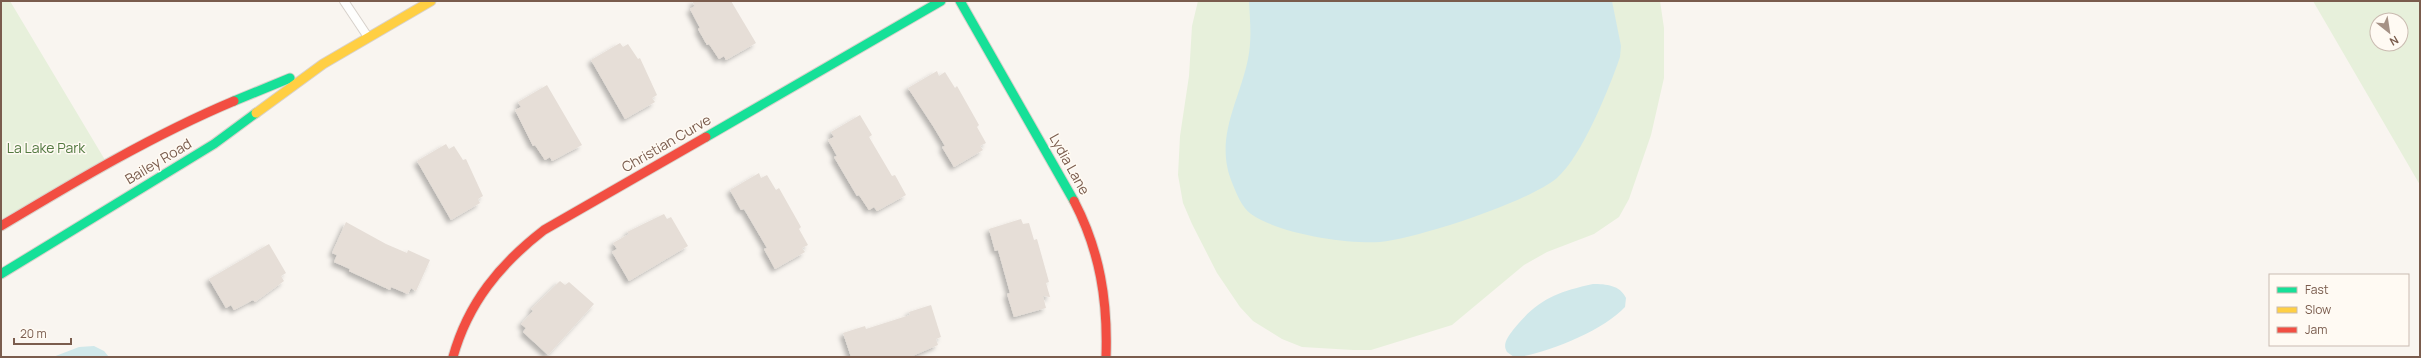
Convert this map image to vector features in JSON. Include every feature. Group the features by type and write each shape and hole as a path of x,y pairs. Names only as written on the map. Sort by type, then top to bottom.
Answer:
{"street":[{"name":"Bailey Road","path":"1,274 214,144 323,64 431,1"},
{"name":"Christian Curve","path":"453,357 456,344 470,311 486,284 520,248 544,230 941,1"},
{"name":"Lydia Lane","path":"960,1 1069,190 1094,243 1101,268 1106,302 1108,338 1106,357"},
{"name":"Bailey Road","path":"1,226 58,192 196,117 323,64"}],"lane":[{"path":"344,1 368,38"}],"green space":[{"name":"La Lake Park","path":"1,1 10,1 108,165 1,226"},
{"path":"1198,1 1660,1 1664,28 1664,78 1651,135 1629,199 1619,217 1594,234 1547,252 1524,265 1452,325 1371,350 1302,347 1282,339 1253,321 1240,307 1217,273 1183,203 1178,175 1180,136 1189,76 1192,26"},
{"path":"2313,1 2420,1 2420,185"}],"water":[{"path":"1249,1 1612,1 1621,46 1620,57 1602,104 1576,154 1557,178 1543,187 1523,198 1499,208 1420,234 1380,242 1332,239 1296,232 1263,221 1251,214 1245,208 1233,185 1228,168 1226,152 1227,137 1234,106 1248,59 1250,45"},
{"path":"1593,284 1608,285 1620,290 1626,298 1625,307 1616,316 1604,324 1561,345 1519,357 1514,357 1507,352 1505,343 1509,335 1530,311 1539,304 1558,294"},
{"path":"94,346 104,351 109,357 53,357 79,347"}],"building":[{"path":"692,1 731,1 756,43 726,60 724,56 719,59 709,44 707,45 698,29 700,28 690,9 695,6"},
{"path":"620,43 623,47 628,44 638,59 640,58 657,95 652,98 655,102 625,119 591,60"},
{"path":"937,71 939,76 945,72 955,88 957,86 979,125 977,127 986,143 980,146 983,150 954,167 942,147 945,146 908,88"},
{"path":"547,85 582,145 552,161 550,157 545,160 535,145 533,146 515,110 521,107 518,102"},
{"path":"860,115 872,135 869,137 892,176 895,175 906,195 877,211 874,207 869,210 859,195 857,196 834,157 837,156 828,140 834,137 831,132"},
{"path":"446,144 449,149 454,146 463,160 466,159 483,196 478,199 480,203 451,220 417,161"},
{"path":"759,173 761,178 767,175 776,190 779,188 801,227 799,229 808,245 802,248 805,252 775,269 764,249 767,248 744,209 741,210 730,190"},
{"path":"664,214 667,219 671,217 688,246 629,281 612,252 617,249 613,243 629,234 627,232"},
{"path":"1021,219 1023,224 1029,223 1034,240 1037,239 1049,282 1046,283 1050,297 1043,296 1046,308 1014,317 1007,294 1010,293 998,250 995,251 989,229"},
{"path":"346,222 386,244 407,253 408,250 430,260 416,291 411,288 408,294 391,287 390,290 349,271 350,269 334,262 337,255 332,253"},
{"path":"269,244 286,273 281,276 284,281 255,302 253,300 234,310 231,305 226,308 209,279"},
{"path":"560,281 565,285 569,282 594,304 548,355 523,332 526,328 521,324 533,311 531,309"},
{"path":"931,305 941,337 936,339 938,345 910,357 851,357 843,333 865,326 866,329 910,315 909,312"}],"traffic: fast":[{"path":"706,137 941,1"},
{"path":"960,1 1074,201"},
{"path":"234,101 290,78"},
{"path":"1,274 214,144 256,113"}],"traffic: slow":[{"path":"256,113 323,64 431,1"}],"traffic: jam":[{"path":"1,226 144,144 204,114 234,101"},
{"path":"453,357 459,337 477,302 500,271 528,243 544,230 706,137"},
{"path":"1074,201 1090,239 1096,258 1104,296 1106,316 1106,357"}]}
